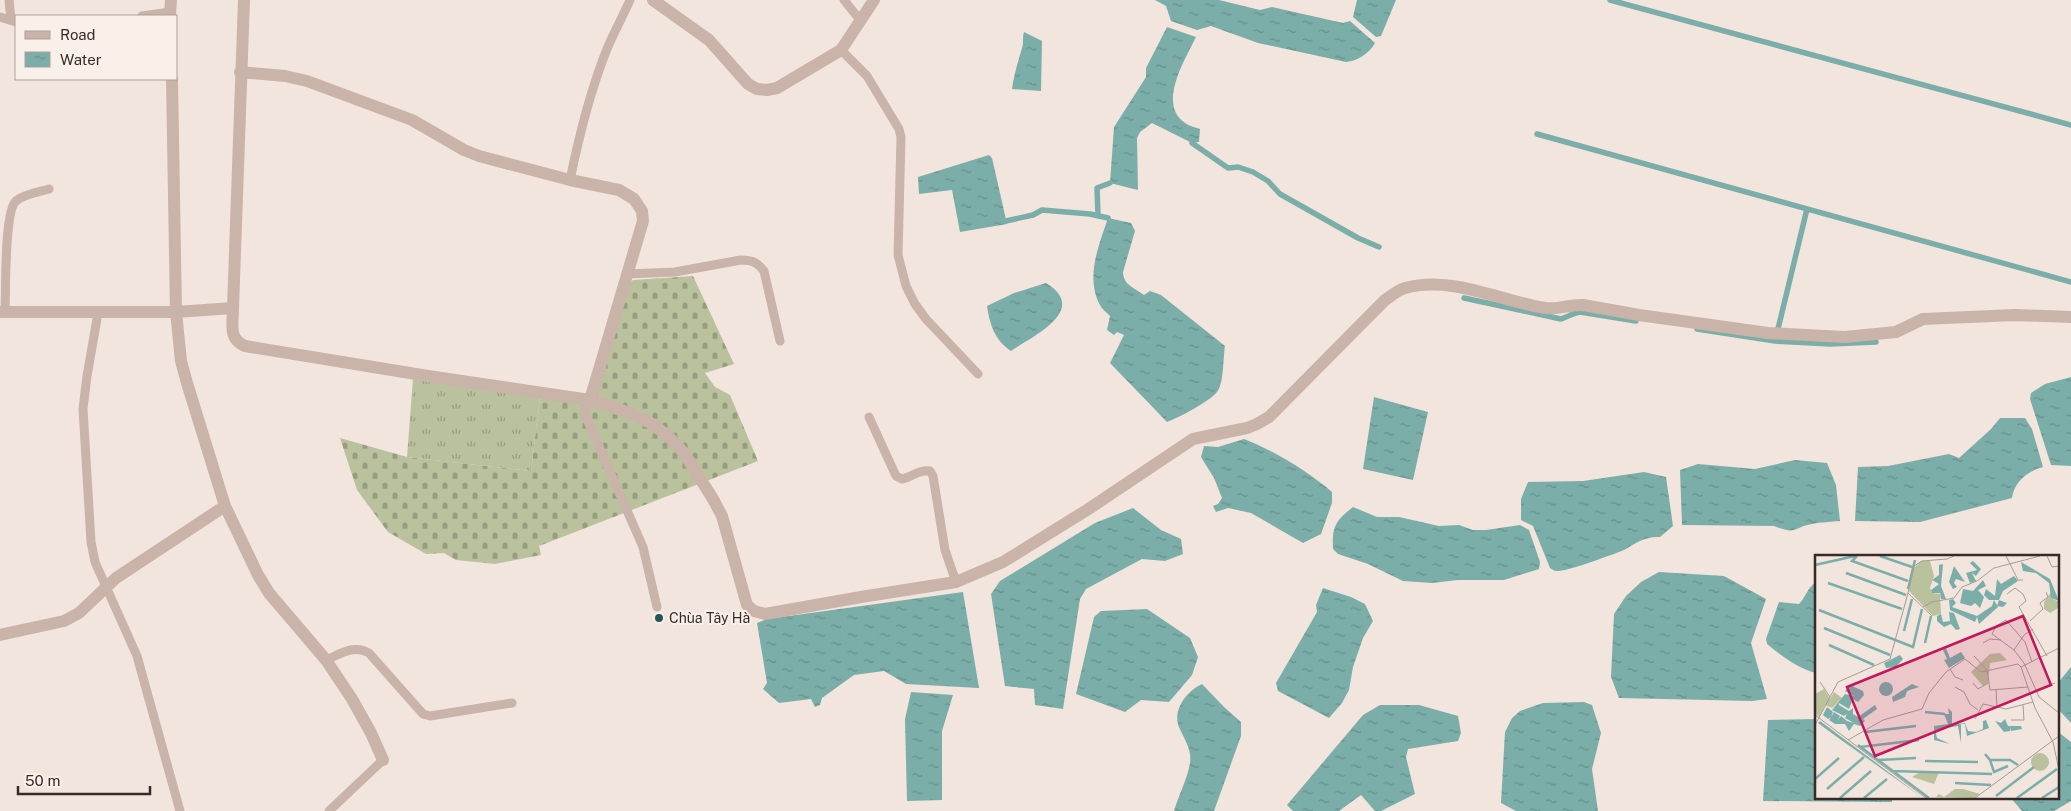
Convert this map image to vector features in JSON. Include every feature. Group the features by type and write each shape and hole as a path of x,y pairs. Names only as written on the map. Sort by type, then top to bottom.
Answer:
{"street":[{"path":"244,0 233,308 233,335 237,343 245,346 428,376 590,400 630,412 649,422 667,435 684,453 706,485 722,516 742,594 747,606 754,611 765,614 861,596 956,582 1003,562 1087,510 1192,440 1247,428 1268,417 1385,300 1404,289 1428,285 1453,286 1505,300 1547,308 1574,304 1584,305 1639,315 1768,333 1846,338 1896,332 1924,319 2015,315 2071,317"},
{"path":"653,0 709,40 748,84 757,89 767,90 777,88 841,50 874,0"},
{"path":"240,72 285,76 307,81 412,120 464,150 479,156 570,180 619,190 631,196 639,207 643,220 590,400"},
{"path":"172,80 176,312 181,360 225,506 264,584 326,660 362,715 383,760"},
{"path":"3,312 176,312 233,308"},
{"path":"0,635 64,621 79,613 116,578 225,506"}],"lane":[{"path":"0,17 13,21 9,0"},
{"path":"570,180 583,121 596,80 607,49 630,0"},
{"path":"844,0 860,20"},
{"path":"147,15 170,10"},
{"path":"841,50 866,76 899,129 901,137 898,255 906,286 915,304 926,319 978,374"},
{"path":"3,312 7,239 12,207 15,201 23,197 49,189"},
{"path":"626,274 675,272 751,260 759,264 764,271 780,341"},
{"path":"98,313 83,409 91,542 95,562 138,656 180,811"},
{"path":"590,400 585,411 586,417 643,547 657,607"},
{"path":"869,417 896,476 902,479 907,478 925,470 930,471 933,476 945,550 956,582"},
{"path":"326,660 353,648 369,653 424,714 430,716 512,703"},
{"path":"329,811 383,760"}],"green space":[{"path":"693,276 734,364 705,373 715,387 730,395 758,461 539,546 541,555 495,564 456,560 444,553 426,554 388,532 357,490 340,438 407,457 531,471 540,397 583,403 628,284 633,280"},
{"path":"413,379 540,397 531,471 407,457"}],"water":[{"path":"1155,0 1219,0 1260,10 1272,7 1343,23 1350,21 1375,43 1362,56 1346,62 1258,43 1211,26 1197,30 1171,21 1166,6"},
{"path":"1357,0 1396,0 1381,36 1376,37 1353,17"},
{"path":"1167,27 1196,37 1180,69 1173,94 1173,105 1177,115 1185,123 1200,129 1199,142 1192,143 1152,123 1140,132 1137,138 1138,190 1110,183 1114,127 1146,77 1146,68"},
{"path":"1024,32 1042,41 1041,91 1012,89 1023,46"},
{"path":"989,155 992,158 1007,224 960,232 952,190 919,194 918,177"},
{"path":"1108,218 1131,223 1135,231 1123,272 1127,283 1144,295 1150,291 1161,295 1225,346 1222,377 1217,392 1201,405 1167,422 1110,363 1124,335 1117,332 1114,335 1107,330 1110,316 1100,305 1094,283 1095,261"},
{"path":"1046,283 1058,293 1062,303 1060,312 1053,322 1043,330 1011,351 1005,347 994,332 987,306 1014,293"},
{"path":"2071,377 2071,466 2051,465 2030,399 2031,393 2045,384"},
{"path":"1374,397 1428,412 1413,480 1363,469"},
{"path":"2000,418 2025,418 2032,429 2043,467 2027,474 2019,482 2012,498 1920,522 1855,521 1858,467 1888,466 1949,454 1959,458 1991,429"},
{"path":"1244,439 1290,462 1332,492 1332,503 1321,534 1303,543 1251,513 1228,508 1216,512 1213,506 1218,504 1222,498 1214,478 1201,457 1204,446 1218,447"},
{"path":"1795,460 1827,463 1836,485 1840,521 1815,523 1794,530 1774,526 1682,525 1680,470 1698,464 1755,469"},
{"path":"1644,472 1666,477 1673,526 1660,537 1645,539 1624,550 1570,569 1556,571 1550,568 1533,526 1521,520 1521,499 1528,482 1583,481"},
{"path":"1353,507 1377,517 1399,517 1439,526 1459,525 1473,530 1520,525 1529,530 1540,562 1539,569 1504,580 1458,580 1432,583 1403,581 1368,564 1338,554 1333,549 1333,535 1336,525 1342,516"},
{"path":"1133,508 1161,530 1181,539 1183,554 1165,561 1142,559 1086,589 1080,599 1063,709 1035,705 1034,689 1005,686 991,594 1000,581 1095,523"},
{"path":"1659,572 1724,576 1766,599 1751,643 1767,699 1752,701 1619,698 1611,677 1614,614 1626,596 1641,582"},
{"path":"1815,583 1815,673 1796,665 1784,657 1767,644 1766,639 1779,602 1799,604"},
{"path":"1323,588 1351,597 1365,604 1373,621 1363,638 1353,667 1349,690 1342,703 1329,718 1278,691 1276,683 1317,612 1316,605"},
{"path":"963,592 979,688 906,684 884,671 854,675 822,698 820,705 815,707 811,699 779,703 763,689 767,683 757,623 767,619"},
{"path":"1147,609 1190,638 1198,657 1192,675 1169,702 1141,700 1125,712 1076,694 1094,617 1101,611"},
{"path":"2071,667 2071,723 2058,709 2058,683"},
{"path":"1202,684 1241,722 1241,736 1214,811 1174,811 1190,763 1190,753 1177,721 1179,708 1186,696"},
{"path":"911,692 953,695 942,731 942,800 907,801 905,719"},
{"path":"1584,702 1592,705 1601,733 1592,769 1598,811 1516,811 1501,803 1505,732 1512,718 1520,711 1543,703"},
{"path":"1380,705 1419,705 1458,716 1461,733 1458,741 1408,749 1406,757 1415,794 1381,811 1375,811 1361,795 1339,811 1293,811 1287,805 1363,715"},
{"path":"1815,719 1815,798 1892,798 1892,802 1763,801 1768,720"},
{"path":"2058,732 2071,742 2071,801 2054,811 2022,811 2011,798 2058,798"}],"waterway":[{"path":"1610,0 2071,125"},
{"path":"1537,134 2071,282"},
{"path":"1192,143 1228,168 1238,167 1253,172 1268,181 1280,194 1358,238 1379,247"},
{"path":"1098,216 1097,188 1110,183"},
{"path":"1777,333 1807,209"},
{"path":"1006,221 1033,215 1042,210 1090,214 1108,218"},
{"path":"1464,298 1561,319 1580,312 1636,321"},
{"path":"1697,329 1775,341 1830,344 1876,342"}],"place":[{"name":"Chùa Tây Hà","path":"659,618"}]}
